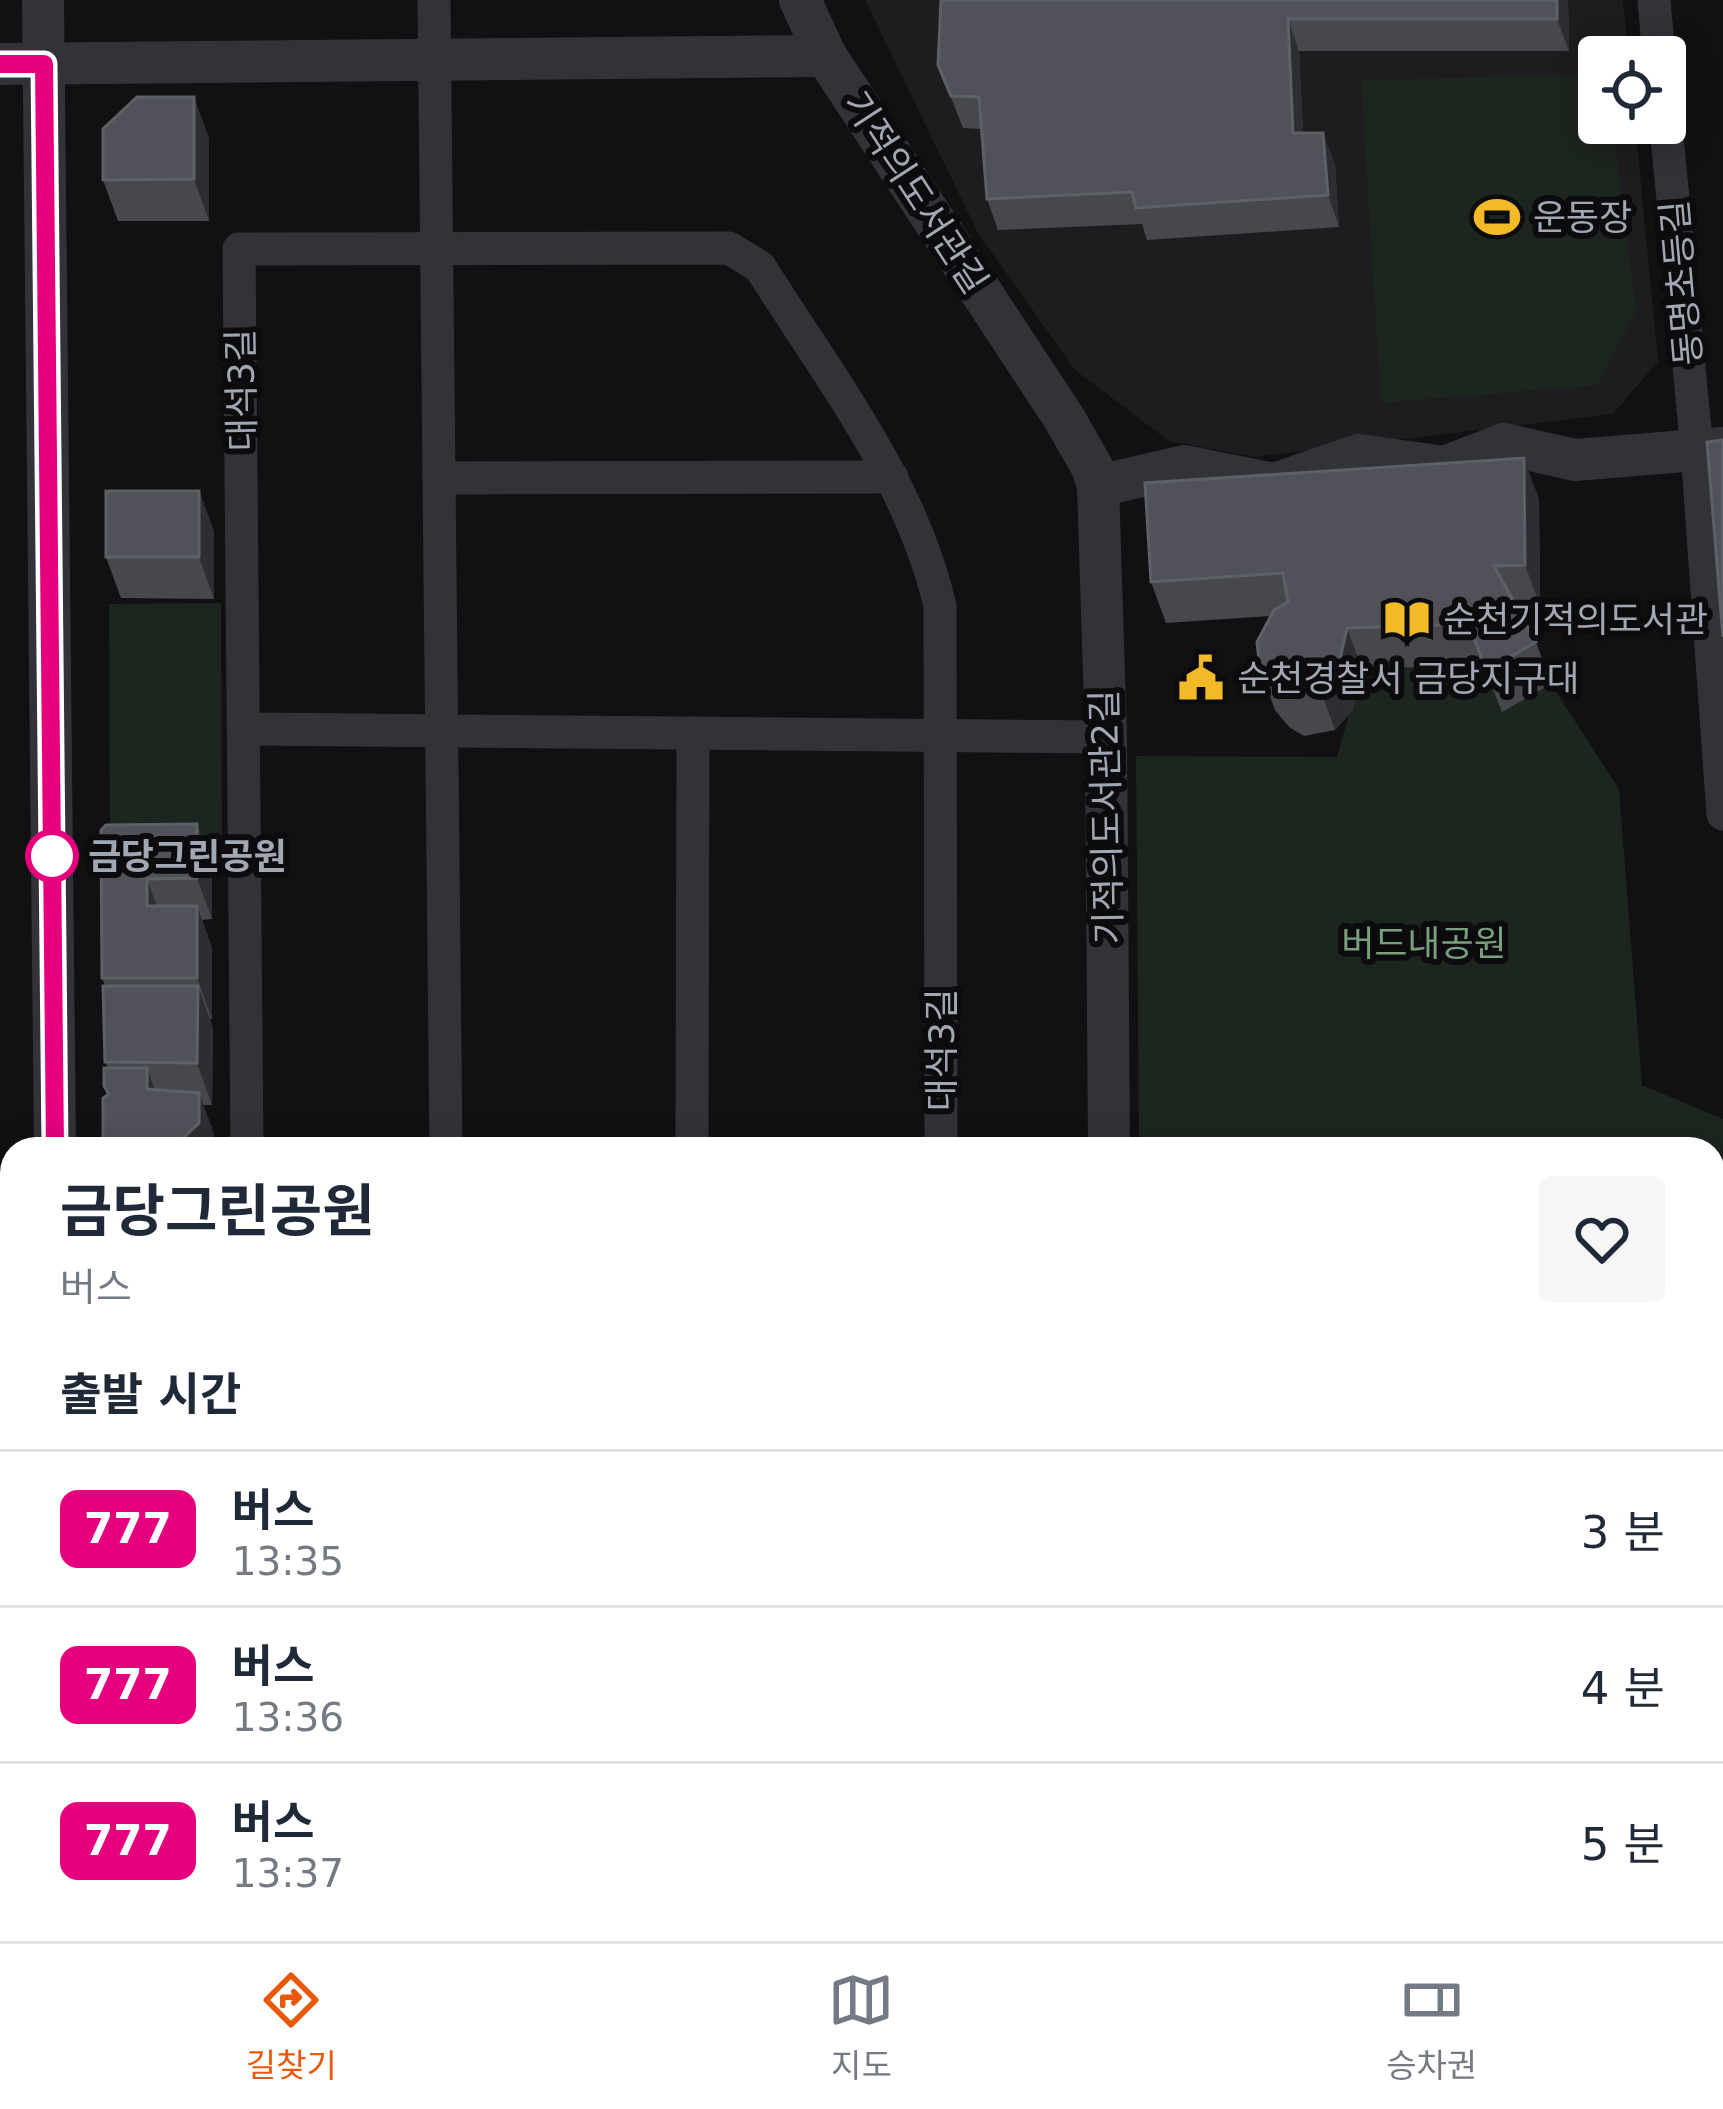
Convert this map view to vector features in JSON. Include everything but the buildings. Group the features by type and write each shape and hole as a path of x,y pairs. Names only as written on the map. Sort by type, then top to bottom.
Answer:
{"street":[{"path":"44,0 55,1137"},
{"path":"434,0 446,1137"},
{"path":"800,0 826,56"},
{"path":"1654,0 1657,36"},
{"name":"기적의도서관길","path":"0,64 826,56 1064,418 1098,486"},
{"name":"동명초등길","path":"1669,144 1710,449 1723,814"},
{"name":"대석3길","path":"247,1137 239,249 729,248 760,267 892,477 929,561 940,606 941,1137"},
{"path":"1098,486 1185,466 1264,484 1282,483 1359,455 1444,467 1504,444 1575,460 1710,449"},
{"path":"439,478 892,477"},
{"name":"기적의도서관2길","path":"1098,486 1106,737 1109,1137"},
{"path":"244,729 1106,737"},
{"path":"692,1137 693,733"}],"shaded area":[{"path":"865,0 1623,0 1627,36 1578,36 1578,144 1637,144 1658,361 1613,414 1254,457 1169,441 1075,370 978,233"}],"green space":[{"name":"운동장","path":"1578,75 1578,144 1615,144 1636,311 1597,385 1381,403 1361,80"},
{"path":"221,603 222,856 110,857 109,604"},
{"name":"버드내공원","path":"1483,665 1502,711 1551,684 1619,789 1642,1085 1723,1119 1723,1137 1139,1137 1136,756 1337,757 1362,669"}],"bus line":[{"name":"777","path":"0,64 44,64 55,1137"}],"place":[{"name":"운동장","path":"1497,217"},
{"name":"순천기적의도서관","path":"1407,619"},
{"name":"순천경찰서 금당지구대","path":"1201,678"},
{"name":"금당그린공원","path":"52,856"}]}
